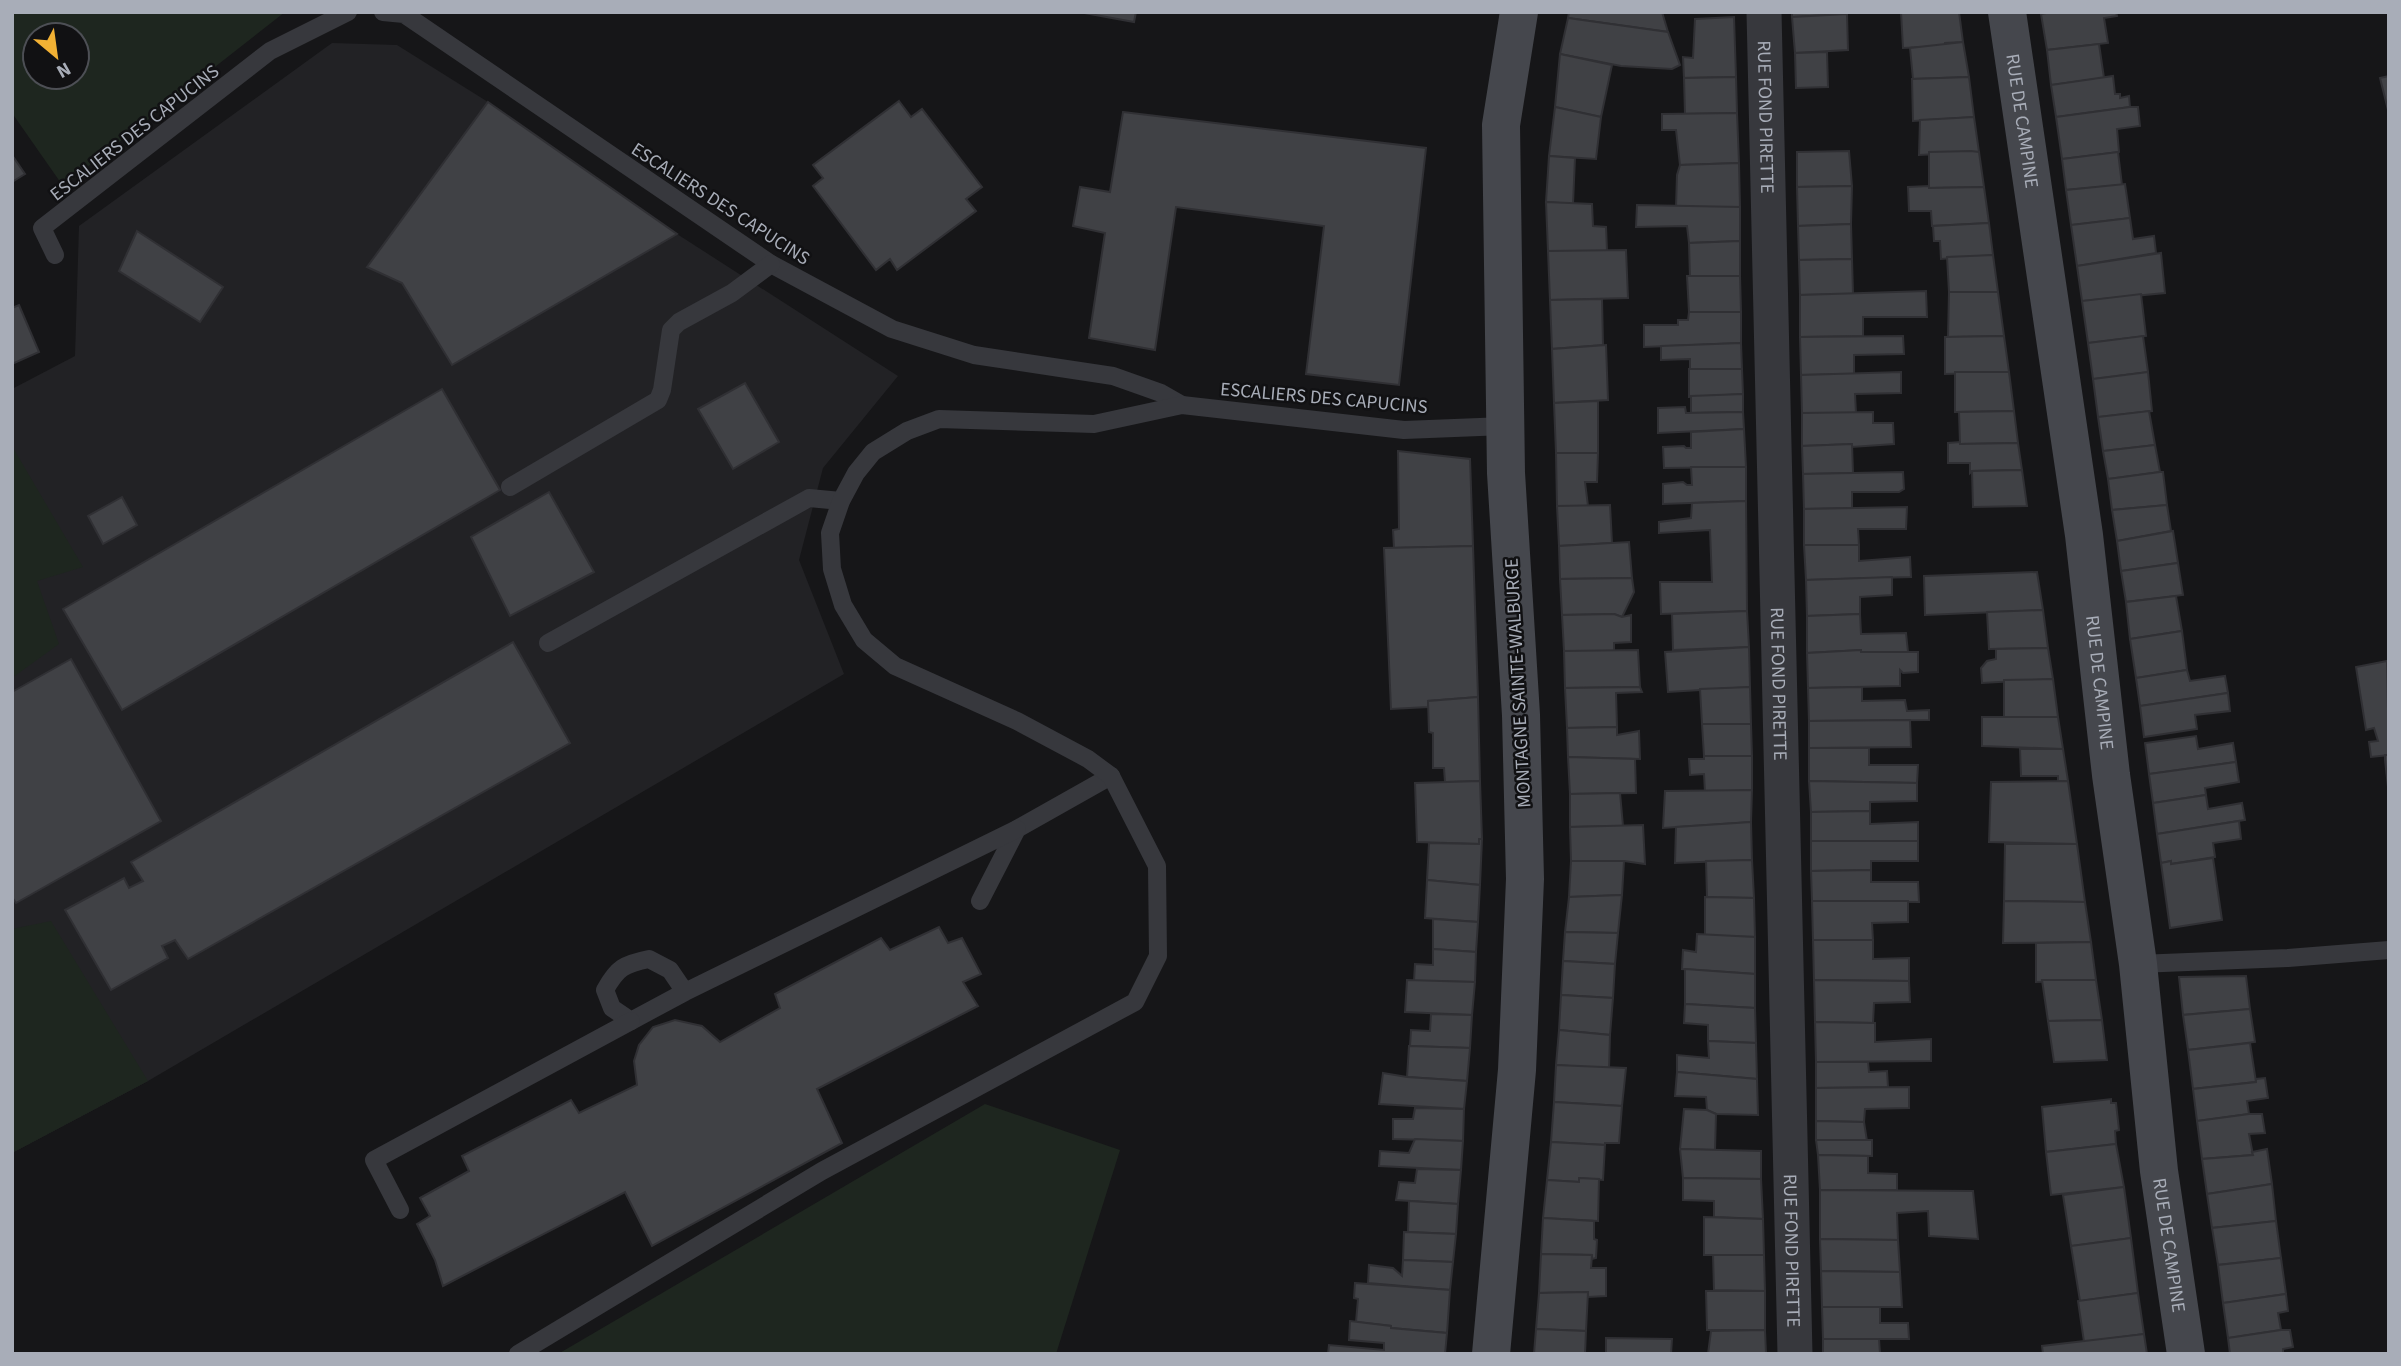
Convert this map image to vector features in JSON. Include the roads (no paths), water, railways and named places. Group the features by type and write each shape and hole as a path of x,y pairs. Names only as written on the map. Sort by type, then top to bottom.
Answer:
{"street":[{"name":"MONTAGNE SAINTE-WALBURGE","path":"1491,1354 1517,1070 1525,880 1521,715 1504,426 1501,125 1519,12"},
{"name":"RUE FOND PIRETTE","path":"1764,12 1795,1354"},
{"name":"RUE DE CAMPINE","path":"2007,12 2084,535 2110,775 2138,964 2159,1171 2186,1354"}],"lane":[{"name":"ESCALIERS DES CAPUCINS","path":"55,255 42,228 270,51 348,12"},
{"name":"ESCALIERS DES CAPUCINS","path":"383,12 404,15 771,264 892,329 974,355 1113,376 1161,393 1182,405"},
{"path":"510,487 658,400 662,390 671,330 679,322 732,293 771,264"},
{"name":"ESCALIERS DES CAPUCINS","path":"1111,776 1088,759 1017,721 895,666 864,640 843,605 832,569 830,533 841,501 856,472 873,452 907,430 939,419 1094,424 1182,405 1404,430 1504,426"},
{"path":"548,643 809,498 841,501"},
{"path":"400,1210 374,1160 685,992 1017,829 1111,776 1157,866 1158,956 1135,1002 822,1171 518,1354"},
{"path":"980,901 1017,829"},
{"path":"2138,964 2288,958 2389,950"},
{"path":"631,1021 612,1008 605,990 614,974 628,963 649,959 670,970 685,992"}]}
